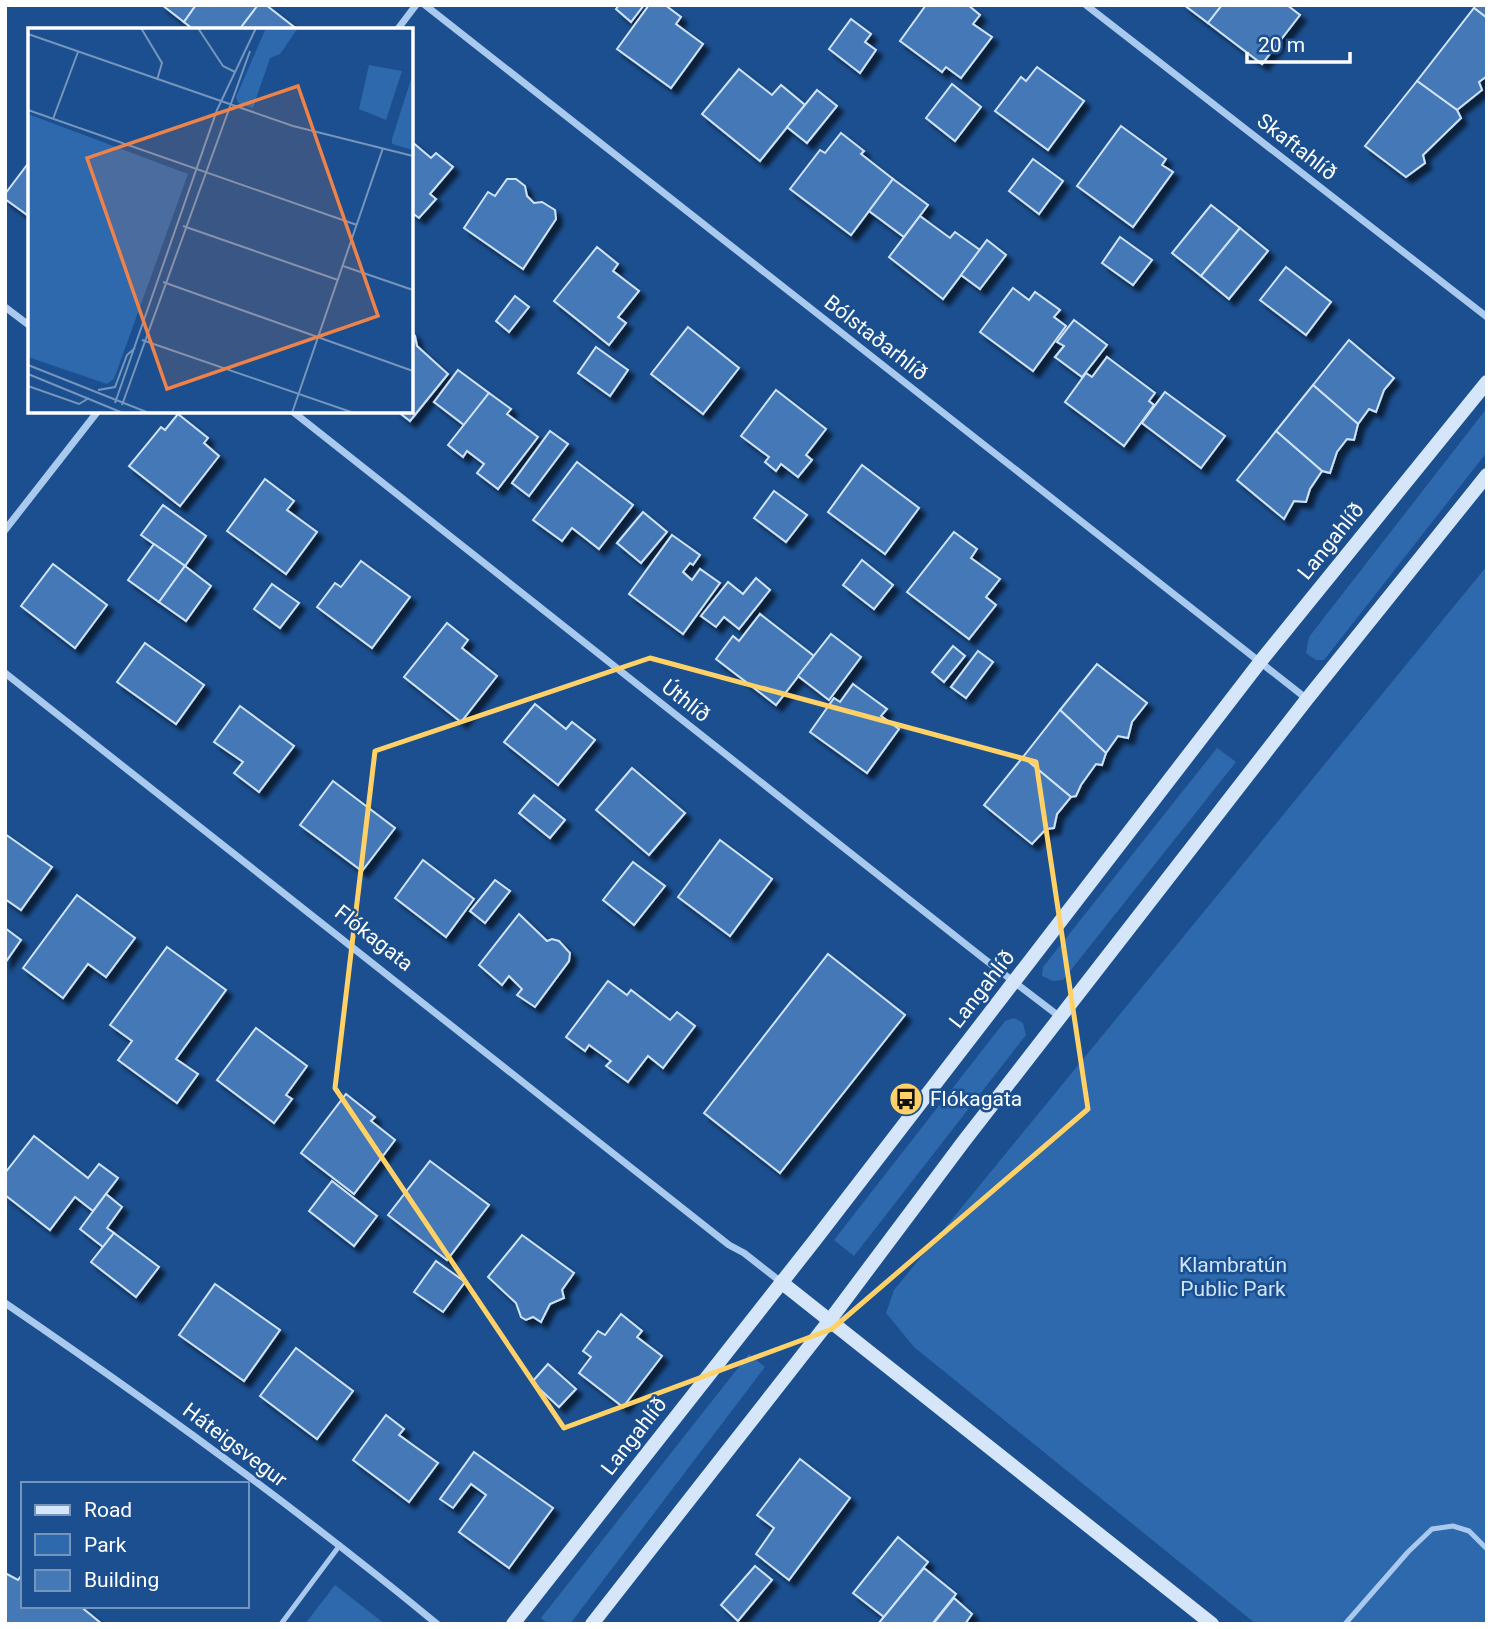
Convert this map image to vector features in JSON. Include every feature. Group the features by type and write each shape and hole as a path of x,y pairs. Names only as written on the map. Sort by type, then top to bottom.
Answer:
{"street":[{"path":"399,28 416,5"},
{"name":"Bólstaðarhlíð","path":"425,5 1307,699"},
{"name":"Skaftahlíð","path":"1086,5 1487,317"},
{"path":"5,307 28,324"},
{"name":"Langahlíð","path":"513,1624 1260,662 1487,382"},
{"path":"5,530 96,413"},
{"name":"Úthlíð","path":"295,413 1060,1017"},
{"path":"592,1624 830,1320 1060,1017 1307,699 1487,475"},
{"name":"Flókagata","path":"5,673 729,1245 744,1253 830,1320 1212,1624"},
{"name":"Háteigsvegur","path":"5,1303 123,1384 340,1545 437,1624"}],"lane":[{"path":"1345,1624 1408,1552 1432,1529 1453,1526 1469,1531 1487,1549"},
{"path":"281,1624 340,1545"}],"highlighted area":[{"path":"650,658 1036,762 1088,1109 832,1329 564,1428 335,1088 375,751"}],"green space":[{"path":"1487,408 1487,452 1324,660 1316,660 1306,653 1309,637"},
{"name":"Klambratún Public Park","path":"1487,566 1487,1624 1256,1624 914,1347 886,1313 894,1290"},
{"path":"1217,748 1236,762 1063,980 1053,981 1042,976 1043,967"},
{"path":"1014,1018 1023,1023 1026,1035 854,1256 834,1240 1005,1021"},
{"path":"749,1354 765,1367 570,1624 548,1624 541,1618"},
{"path":"335,1585 385,1624 305,1624"}],"building":[{"path":"162,5 196,5 184,22"},
{"path":"196,5 258,5 241,28 192,28 184,22"},
{"path":"258,5 266,5 295,28 241,28"},
{"path":"619,5 644,5 631,22 616,9"},
{"path":"649,5 665,5 681,17 676,24 703,44 671,88 617,49"},
{"path":"926,5 968,5 980,15 973,24 992,37 961,78 946,67 942,72 900,41"},
{"path":"1184,5 1222,5 1208,23"},
{"path":"1222,5 1287,5 1300,15 1262,64 1208,23"},
{"path":"1476,5 1487,5 1487,18 1474,8"},
{"path":"1474,8 1487,18 1487,76 1479,82 1482,90 1457,110 1417,81"},
{"path":"851,19 871,34 865,42 876,50 860,73 829,49"},
{"path":"1037,67 1084,101 1048,150 995,111 1021,77 1026,81"},
{"path":"739,69 772,95 781,85 805,105 760,161 702,114"},
{"path":"1417,81 1457,110 1461,118 1423,155 1425,163 1406,177 1365,146"},
{"path":"952,84 981,107 955,141 926,118"},
{"path":"817,90 837,106 807,143 787,127"},
{"path":"1121,126 1166,159 1162,165 1173,172 1133,227 1077,186"},
{"path":"841,133 864,151 861,154 893,179 851,235 790,189 820,150 825,153"},
{"path":"413,143 431,158 436,153 453,167 430,194 436,199 419,218 413,214"},
{"path":"1033,159 1063,181 1039,214 1009,191"},
{"path":"28,164 28,216 5,199 5,194"},
{"path":"507,179 516,179 525,186 527,196 534,203 542,202 555,210 556,219 523,269 464,228 488,192 495,196"},
{"path":"893,179 928,205 904,237 869,211"},
{"path":"1211,205 1240,228 1201,276 1172,253"},
{"path":"920,216 950,238 955,232 980,250 943,299 889,257"},
{"path":"1240,228 1268,251 1229,299 1201,276"},
{"path":"1120,237 1152,260 1133,285 1102,263"},
{"path":"987,240 1006,255 980,289 961,275"},
{"path":"597,247 618,264 613,271 639,291 618,317 626,323 609,345 554,301"},
{"path":"1286,267 1331,302 1306,335 1260,300"},
{"path":"1013,288 1029,300 1035,292 1060,310 1054,317 1066,326 1033,371 980,332"},
{"path":"515,296 529,307 509,332 496,321"},
{"path":"1074,320 1107,345 1082,377 1055,357 1064,346 1057,342"},
{"path":"688,327 739,368 703,414 651,374"},
{"path":"413,334 417,346 448,374 410,421 400,413 413,413"},
{"path":"1349,340 1394,378 1384,390 1376,412 1369,409 1358,424 1313,385"},
{"path":"596,347 628,370 610,396 578,373"},
{"path":"1107,357 1155,393 1149,401 1154,405 1124,446 1065,402 1086,373 1092,377"},
{"path":"458,370 489,393 464,425 434,402"},
{"path":"1313,385 1358,424 1354,440 1347,439 1337,452 1330,473 1322,471 1276,431"},
{"path":"776,390 826,429 806,455 812,460 798,477 781,464 776,471 765,462 769,457 741,436"},
{"path":"1165,392 1225,436 1201,468 1142,423"},
{"path":"489,393 511,409 507,414 538,437 498,489 477,473 484,464 467,451 463,457 448,445"},
{"path":"178,414 208,438 204,443 219,456 180,506 129,466 161,427 165,430"},
{"path":"550,431 568,444 529,496 512,483"},
{"path":"1276,431 1322,471 1310,489 1306,502 1294,501 1284,519 1237,480"},
{"path":"577,462 633,505 599,549 572,528 562,541 533,520"},
{"path":"862,465 919,508 885,554 828,512"},
{"path":"265,479 294,501 287,510 317,532 286,574 227,531"},
{"path":"774,491 807,515 786,542 754,518"},
{"path":"163,505 206,536 185,566 141,535"},
{"path":"643,512 667,532 641,563 617,543"},
{"path":"954,532 977,549 971,558 1000,579 986,597 996,605 969,639 907,592"},
{"path":"672,535 700,555 693,565 690,563 683,572 692,580 700,569 720,583 683,634 629,594"},
{"path":"154,544 185,566 159,602 128,580"},
{"path":"862,560 893,585 874,609 843,585"},
{"path":"361,561 410,597 372,648 317,607 335,583 341,587"},
{"path":"53,564 107,605 75,648 21,606"},
{"path":"185,566 211,586 186,621 159,602"},
{"path":"756,578 770,590 739,629 724,617 716,627 701,616 728,582 743,594"},
{"path":"272,584 299,603 280,628 254,609"},
{"path":"760,614 814,656 776,705 716,659 733,636 739,641"},
{"path":"447,623 468,640 462,648 497,676 461,722 404,677"},
{"path":"831,634 861,657 829,700 798,676"},
{"path":"145,643 204,685 176,724 117,682"},
{"path":"953,646 965,656 944,682 932,672"},
{"path":"978,651 993,662 966,698 951,687"},
{"path":"1097,664 1147,703 1132,722 1128,738 1118,736 1106,753 1060,710"},
{"path":"853,684 887,709 881,716 899,729 867,773 810,732 834,698 840,702"},
{"path":"535,704 566,729 572,722 595,740 558,785 504,742"},
{"path":"240,706 294,746 259,792 234,773 243,762 214,742"},
{"path":"1060,710 1106,753 1102,765 1096,764 1076,796 1071,797 1023,757"},
{"path":"1023,757 1071,797 1057,814 1054,828 1046,829 1032,844 984,805"},
{"path":"632,768 685,813 649,855 596,810"},
{"path":"333,781 395,828 362,871 300,825"},
{"path":"534,795 565,820 550,838 519,813"},
{"path":"5,834 52,867 21,910 5,899"},
{"path":"720,840 772,879 730,936 678,897"},
{"path":"423,860 474,899 446,937 395,898"},
{"path":"633,862 665,886 634,925 603,900"},
{"path":"495,880 510,891 485,923 470,911"},
{"path":"77,895 135,938 106,977 88,964 63,998 23,968"},
{"path":"519,914 547,941 559,941 570,953 569,961 535,1007 517,995 522,989 509,976 502,985 479,965"},
{"path":"5,928 21,940 5,963"},
{"path":"167,947 226,990 176,1059 198,1074 177,1103 118,1060 132,1041 110,1025"},
{"path":"828,954 905,1015 780,1173 704,1113"},
{"path":"608,981 627,995 631,990 670,1020 677,1012 695,1026 663,1068 648,1056 628,1082 606,1066 611,1061 589,1045 585,1051 566,1037"},
{"path":"256,1028 307,1066 286,1095 292,1099 274,1123 217,1080"},
{"path":"346,1094 375,1117 371,1121 395,1140 354,1194 301,1153"},
{"path":"34,1136 88,1178 99,1164 118,1178 93,1211 75,1197 50,1230 5,1195 5,1173"},
{"path":"430,1161 489,1205 447,1260 388,1215"},
{"path":"332,1181 377,1216 354,1246 309,1211"},
{"path":"106,1194 122,1207 107,1228 114,1233 103,1247 80,1229"},
{"path":"114,1233 159,1267 136,1297 91,1262"},
{"path":"522,1235 574,1273 562,1290 564,1298 550,1304 541,1322 533,1317 526,1320 521,1317 516,1303 488,1277"},
{"path":"436,1261 465,1282 443,1312 414,1292"},
{"path":"215,1284 280,1330 244,1381 179,1335"},
{"path":"621,1314 642,1331 637,1337 662,1356 623,1407 579,1373 591,1357 583,1351 598,1331 605,1335"},
{"path":"296,1348 353,1391 317,1439 260,1396"},
{"path":"548,1364 576,1389 559,1407 532,1382"},
{"path":"386,1415 404,1429 399,1435 438,1463 409,1502 353,1460"},
{"path":"474,1452 553,1508 509,1568 459,1532 486,1495 471,1484 453,1508 440,1499"},
{"path":"800,1459 850,1498 789,1580 756,1554 774,1528 757,1515"},
{"path":"898,1537 928,1562 884,1617 853,1593"},
{"path":"755,1566 772,1580 738,1621 721,1605"},
{"path":"924,1568 956,1594 932,1624 878,1624"},
{"path":"5,1573 18,1580 21,1576 21,1608 82,1608 102,1624 5,1624"},
{"path":"954,1598 972,1614 965,1624 934,1623"}],"place":[{"name":"Flókagata","path":"906,1099"}]}
